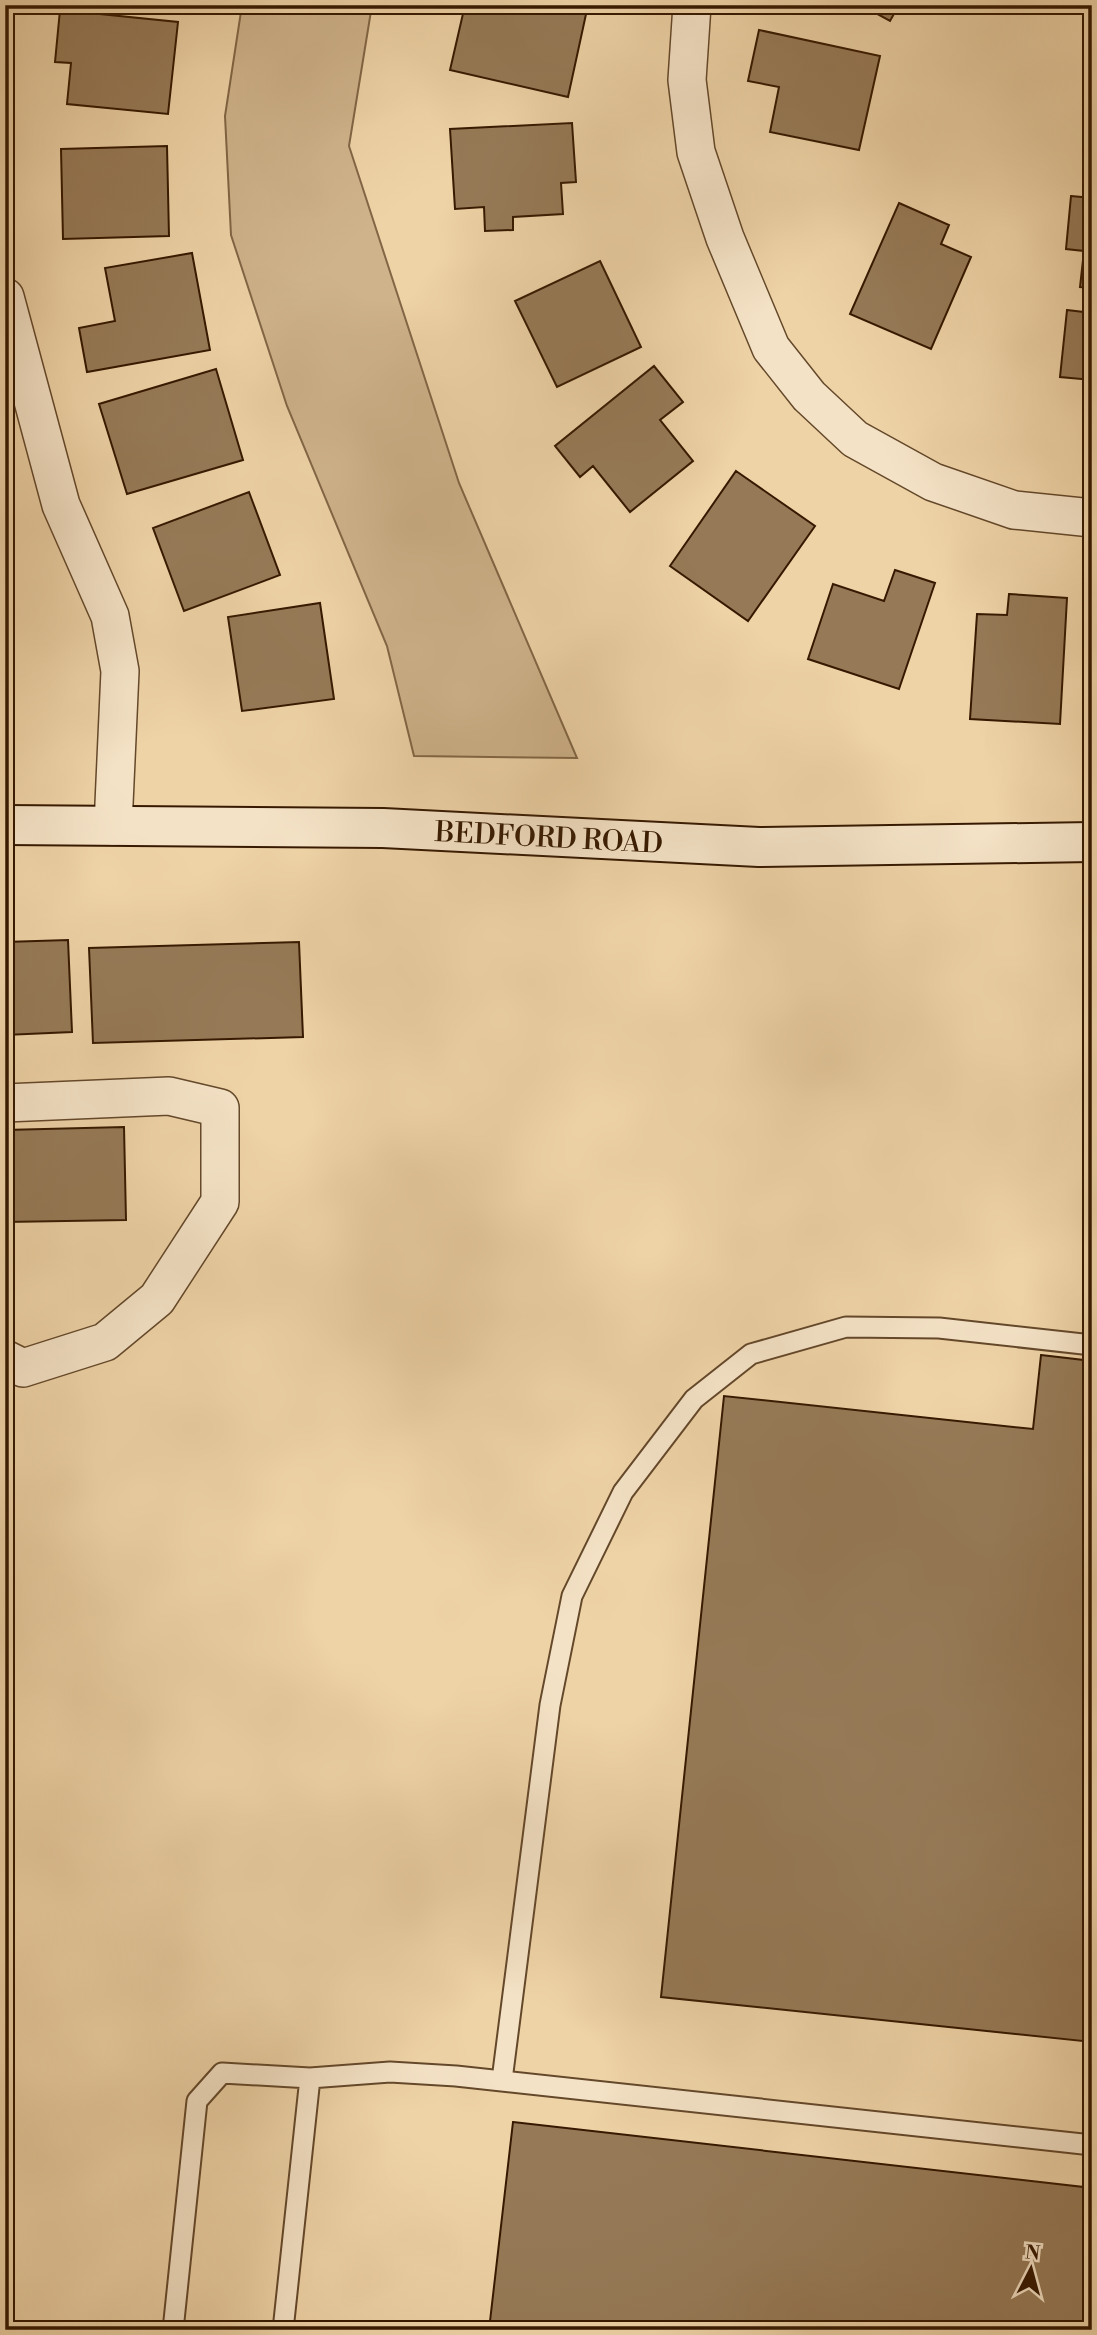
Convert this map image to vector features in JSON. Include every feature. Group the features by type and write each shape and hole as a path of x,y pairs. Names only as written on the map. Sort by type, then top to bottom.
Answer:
{"main road":[{"name":"BEDFORD ROAD","path":"5,825 383,828 758,847 1092,842"}],"street":[{"path":"692,5 687,80 696,152 725,238 771,348 809,396 855,439 933,482 1014,510 1092,518"},
{"path":"5,297 61,505 110,616 120,671 113,826"},
{"path":"5,1103 169,1096 220,1108 220,1202 157,1299 105,1342 23,1368 5,1359"}],"lane":[{"path":"502,2080 551,1704 572,1596 623,1492 694,1399 751,1354 846,1327 939,1328 1092,1345"},
{"path":"173,2330 197,2101 222,2073 310,2078 390,2072 502,2080 1092,2145"},
{"path":"283,2330 310,2078"}],"shaded area":[{"path":"242,5 372,5 349,146 459,483 577,758 414,756 387,646 287,406 231,235 225,116"}],"building":[{"path":"465,5 588,5 568,97 450,70"},
{"path":"861,5 899,5 890,21"},
{"path":"60,10 178,22 168,114 67,104 71,63 55,62"},
{"path":"759,30 880,56 859,150 770,132 779,87 748,81"},
{"path":"572,123 576,182 561,183 563,214 513,217 513,230 485,231 484,207 455,209 450,129"},
{"path":"167,146 169,236 63,239 61,149"},
{"path":"1071,196 1092,198 1092,288 1080,287 1084,251 1066,249"},
{"path":"899,203 949,225 941,244 971,257 931,349 850,314"},
{"path":"192,253 210,350 87,372 79,328 115,321 105,268"},
{"path":"600,261 641,347 557,387 515,301"},
{"path":"1067,310 1092,313 1092,380 1060,377"},
{"path":"654,366 683,402 660,420 693,461 630,512 593,466 580,477 555,446"},
{"path":"216,369 243,460 127,494 99,404"},
{"path":"736,471 815,526 748,621 670,566"},
{"path":"249,492 280,575 184,611 153,528"},
{"path":"895,570 935,583 899,689 808,659 833,584 884,601"},
{"path":"1009,594 1067,598 1060,724 970,719 977,614 1007,615"},
{"path":"320,603 334,699 242,711 228,617"},
{"path":"68,940 72,1032 5,1035 5,942"},
{"path":"299,942 303,1037 93,1043 89,948"},
{"path":"124,1127 126,1220 5,1222 5,1130"},
{"path":"1041,1355 1092,1361 1092,2042 661,1997 724,1396 1033,1429"},
{"path":"513,2122 1092,2188 1092,2330 489,2330"}]}
